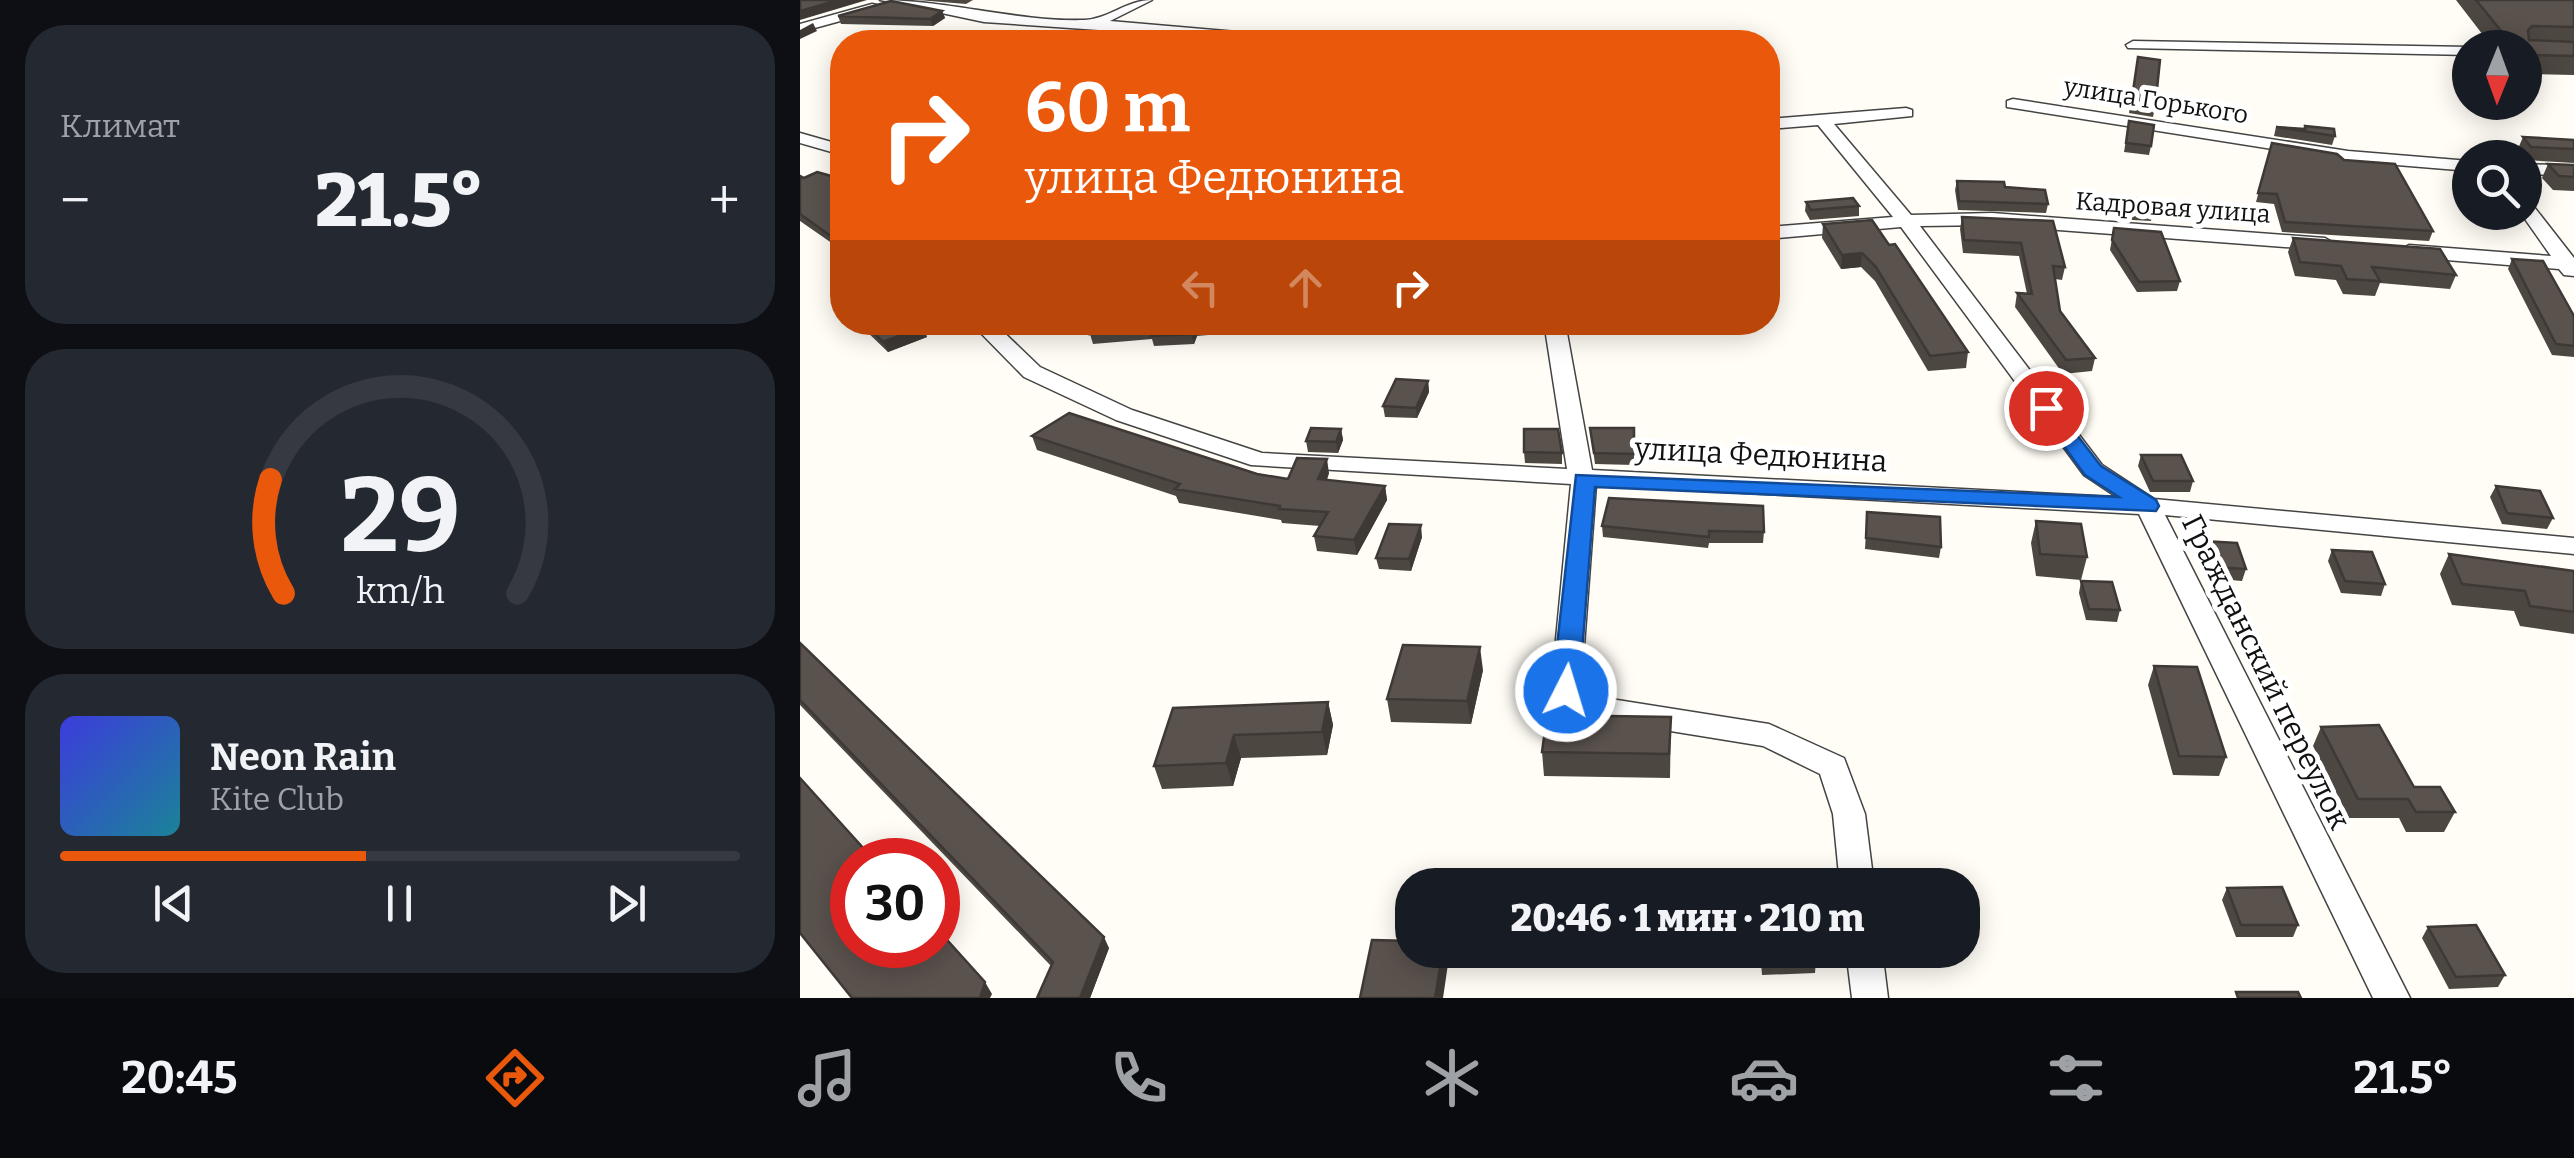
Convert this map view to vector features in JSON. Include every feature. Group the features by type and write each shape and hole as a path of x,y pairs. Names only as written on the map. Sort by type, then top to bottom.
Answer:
{"street":[{"path":"886,0 984,18 1201,30"},
{"path":"1090,26 1145,0"},
{"path":"800,28 894,1"},
{"path":"2133,44 2452,51"},
{"name":"улица Горького","path":"2013,104 2348,156 2452,165"},
{"path":"1780,123 1906,113"},
{"name":"Гражданский переулок","path":"1824,120 1906,221 2093,470 2148,506 2392,998"},
{"path":"800,138 830,147"},
{"path":"2542,170 2574,171"},
{"name":"Кадровая улица","path":"1780,232 1906,221 1992,220 2350,246"},
{"path":"2542,229 2571,267"},
{"path":"2389,249 2571,267"},
{"name":"улица Федюнина","path":"994,335 1032,372 1124,415 1260,460 1584,480 2148,506 2574,546"},
{"path":"1556,335 1576,462 1584,480 1566,691 1584,706 1769,734 1833,767 1849,814 1855,868"},
{"path":"1866,968 1870,998"}],"building":[{"path":"800,0 838,0 800,11"},
{"path":"2476,0 2574,0 2574,27 2500,30"},
{"path":"891,1 942,11 930,19 838,16"},
{"path":"2542,41 2574,42 2574,56 2542,55"},
{"path":"2138,57 2160,60 2155,108 2131,105"},
{"path":"2129,121 2154,125 2151,146 2126,143"},
{"path":"2276,127 2334,129 2335,136"},
{"path":"2523,137 2574,140 2574,149 2542,148 2542,140"},
{"path":"2272,143 2337,154 2344,160 2395,164 2433,231 2285,222 2277,194 2258,193"},
{"path":"2548,164 2574,165 2574,177 2559,176"},
{"path":"817,172 830,176 830,235 800,214 800,176"},
{"path":"1957,181 2004,182 2005,187 2045,190 2048,204 1959,201"},
{"path":"2118,197 2148,200 2153,212 2117,209"},
{"path":"1853,198 1859,206 1811,210 1806,202"},
{"path":"1962,217 2053,221 2065,267 2053,266 2060,311 2095,358 2066,360 2017,293 2032,294 2021,243 1964,240"},
{"path":"1872,220 1889,245 1895,244 1968,352 1930,356 1876,267 1862,253 1842,255 1823,224"},
{"path":"2114,228 2161,232 2180,281 2139,282 2112,240"},
{"path":"2293,238 2440,249 2456,275 2372,267 2380,281 2347,279 2341,266 2300,262"},
{"path":"2512,259 2543,261 2574,316 2574,346 2556,344"},
{"path":"876,335 902,335 883,342"},
{"path":"1396,379 1428,381 1416,408 1383,406"},
{"path":"1069,413 1257,474 1288,479 1297,458 1327,459 1318,479 1385,486 1354,540 1314,536 1328,512 1279,509 1280,506 1175,489 1180,484 1032,436"},
{"path":"1311,428 1341,429 1336,442 1306,441"},
{"path":"1590,428 1634,428 1634,454 1594,453"},
{"path":"1524,429 1558,429 1562,453 1524,452"},
{"path":"2141,455 2181,455 2193,481 2153,481"},
{"path":"2496,486 2540,491 2553,518 2507,513"},
{"path":"1609,498 1763,506 1764,532 1709,531 1709,537 1602,526"},
{"path":"1867,512 1940,517 1941,547 1866,538"},
{"path":"2036,521 2081,524 2087,557 2040,554"},
{"path":"1389,524 1421,525 1409,559 1376,558"},
{"path":"2203,541 2237,543 2246,569 2210,567"},
{"path":"2332,550 2372,552 2385,584 2345,581"},
{"path":"2449,554 2574,571 2574,612 2530,606 2525,591 2462,584"},
{"path":"2081,581 2112,582 2120,610 2089,609"},
{"path":"800,643 1104,937 1080,998 1037,998 1053,962 960,866 960,838 933,838 800,700"},
{"path":"1403,645 1480,647 1467,701 1387,699"},
{"path":"2154,666 2197,667 2226,757 2179,756"},
{"path":"1328,702 1322,732 1234,735 1226,763 1154,766 1173,708"},
{"path":"1547,715 1671,717 1669,754 1542,752"},
{"path":"2379,725 2414,787 2440,787 2455,812 2416,812 2408,799 2358,799 2321,727"},
{"path":"800,778 854,838 830,838 830,968 960,968 960,954 985,982 980,998 852,998 800,933"},
{"path":"2282,887 2298,925 2241,925 2227,888"},
{"path":"2476,925 2505,975 2456,977 2428,927"},
{"path":"1372,940 1395,941 1395,968 1440,968 1435,998 1360,998"},
{"path":"2236,992 2298,992 2301,998 2238,998"}],"route":[{"path":"1566,691 1584,480 2148,506 2093,470 2046,408"}]}
